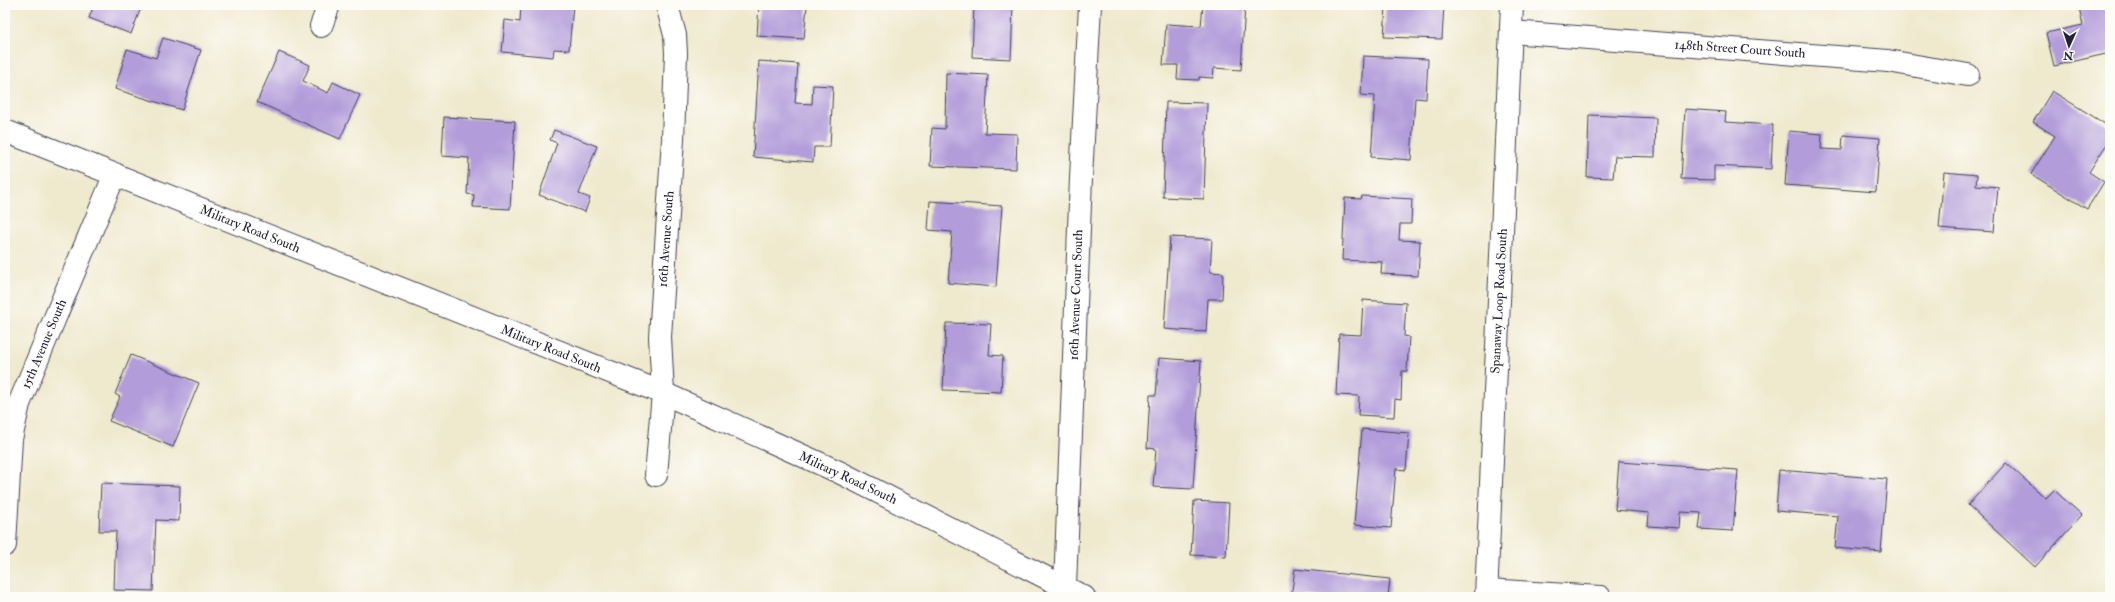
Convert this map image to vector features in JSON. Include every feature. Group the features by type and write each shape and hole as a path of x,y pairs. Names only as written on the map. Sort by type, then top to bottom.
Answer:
{"street":[{"path":"322,26 329,5"},
{"name":"16th Avenue South","path":"656,475 663,393 660,337 673,139 676,53 675,35 667,5"},
{"name":"16th Avenue Court South","path":"1065,586 1081,178 1090,5"},
{"name":"Spanaway Loop Road South","path":"1486,593 1512,5"},
{"name":"148th Street Court South","path":"1511,32 1888,60 1968,75"},
{"name":"Military Road South","path":"5,132 115,174 663,393 841,473 1084,597"},
{"name":"15th Avenue South","path":"5,545 11,439 19,404 115,174"},
{"path":"1486,593 1600,597"}],"building":[{"path":"94,5 142,5 131,34 89,18"},
{"path":"521,5 573,5 569,50 554,49 553,57 502,52 505,20 520,22"},
{"path":"759,5 807,5 804,39 757,36"},
{"path":"974,5 1013,5 1011,59 972,57"},
{"path":"1203,5 1245,5 1241,70 1214,68 1213,78 1199,77 1199,80 1177,79 1178,65 1163,65 1166,24 1201,26"},
{"path":"1386,5 1444,5 1442,39 1384,37"},
{"path":"2078,5 2110,5 2110,53 2054,66 2046,33 2083,25"},
{"path":"163,38 201,50 182,110 115,89 127,49 156,58"},
{"path":"279,52 310,65 303,81 328,93 333,82 360,95 340,139 257,102"},
{"path":"1363,56 1428,59 1426,99 1415,98 1411,160 1371,157 1375,96 1361,95"},
{"path":"759,61 798,64 795,103 812,104 813,85 833,86 830,147 814,147 813,162 753,157"},
{"path":"946,73 988,75 985,133 1017,134 1016,169 930,166 932,128 945,129"},
{"path":"2052,91 2110,127 2110,139 2089,172 2104,182 2087,209 2031,174 2055,136 2033,122"},
{"path":"1166,102 1207,103 1204,199 1163,197"},
{"path":"1685,109 1726,112 1725,122 1773,125 1771,169 1714,166 1714,180 1681,179"},
{"path":"1589,115 1656,118 1655,157 1615,156 1613,178 1587,177"},
{"path":"444,117 515,121 510,209 473,207 474,195 467,194 469,158 442,156"},
{"path":"554,130 597,146 579,194 590,198 585,212 539,195 557,143 550,140"},
{"path":"1789,131 1822,134 1821,149 1842,150 1843,135 1880,138 1876,192 1785,185"},
{"path":"1944,172 1977,175 1976,185 1998,187 1994,232 1939,228"},
{"path":"1362,196 1412,199 1411,224 1400,224 1399,240 1420,241 1418,276 1381,274 1382,262 1342,260 1345,198 1361,199"},
{"path":"930,201 1002,206 996,287 948,283 952,232 928,230"},
{"path":"1170,237 1212,239 1210,272 1223,273 1222,299 1208,299 1206,332 1164,329"},
{"path":"1363,300 1406,303 1404,336 1409,337 1407,371 1402,371 1401,400 1395,399 1394,417 1358,415 1359,396 1336,395 1339,334 1361,335"},
{"path":"946,323 991,324 989,355 1003,356 1001,392 943,390"},
{"path":"131,355 199,383 173,447 109,421 120,397 115,394"},
{"path":"1159,358 1201,361 1193,489 1153,487 1156,449 1147,448 1150,395 1156,395"},
{"path":"1362,429 1409,433 1406,470 1396,469 1391,528 1354,525"},
{"path":"1619,462 1738,470 1733,531 1699,529 1701,513 1680,512 1679,528 1648,526 1649,513 1615,510"},
{"path":"2006,463 2046,498 2054,490 2082,515 2035,567 1968,505"},
{"path":"1779,470 1887,479 1881,552 1835,548 1838,516 1776,511"},
{"path":"101,483 180,486 179,521 156,520 153,591 114,590 116,531 99,531"},
{"path":"1194,501 1229,503 1226,557 1191,555"},
{"path":"1295,569 1390,579 1388,597 1291,597"}]}
